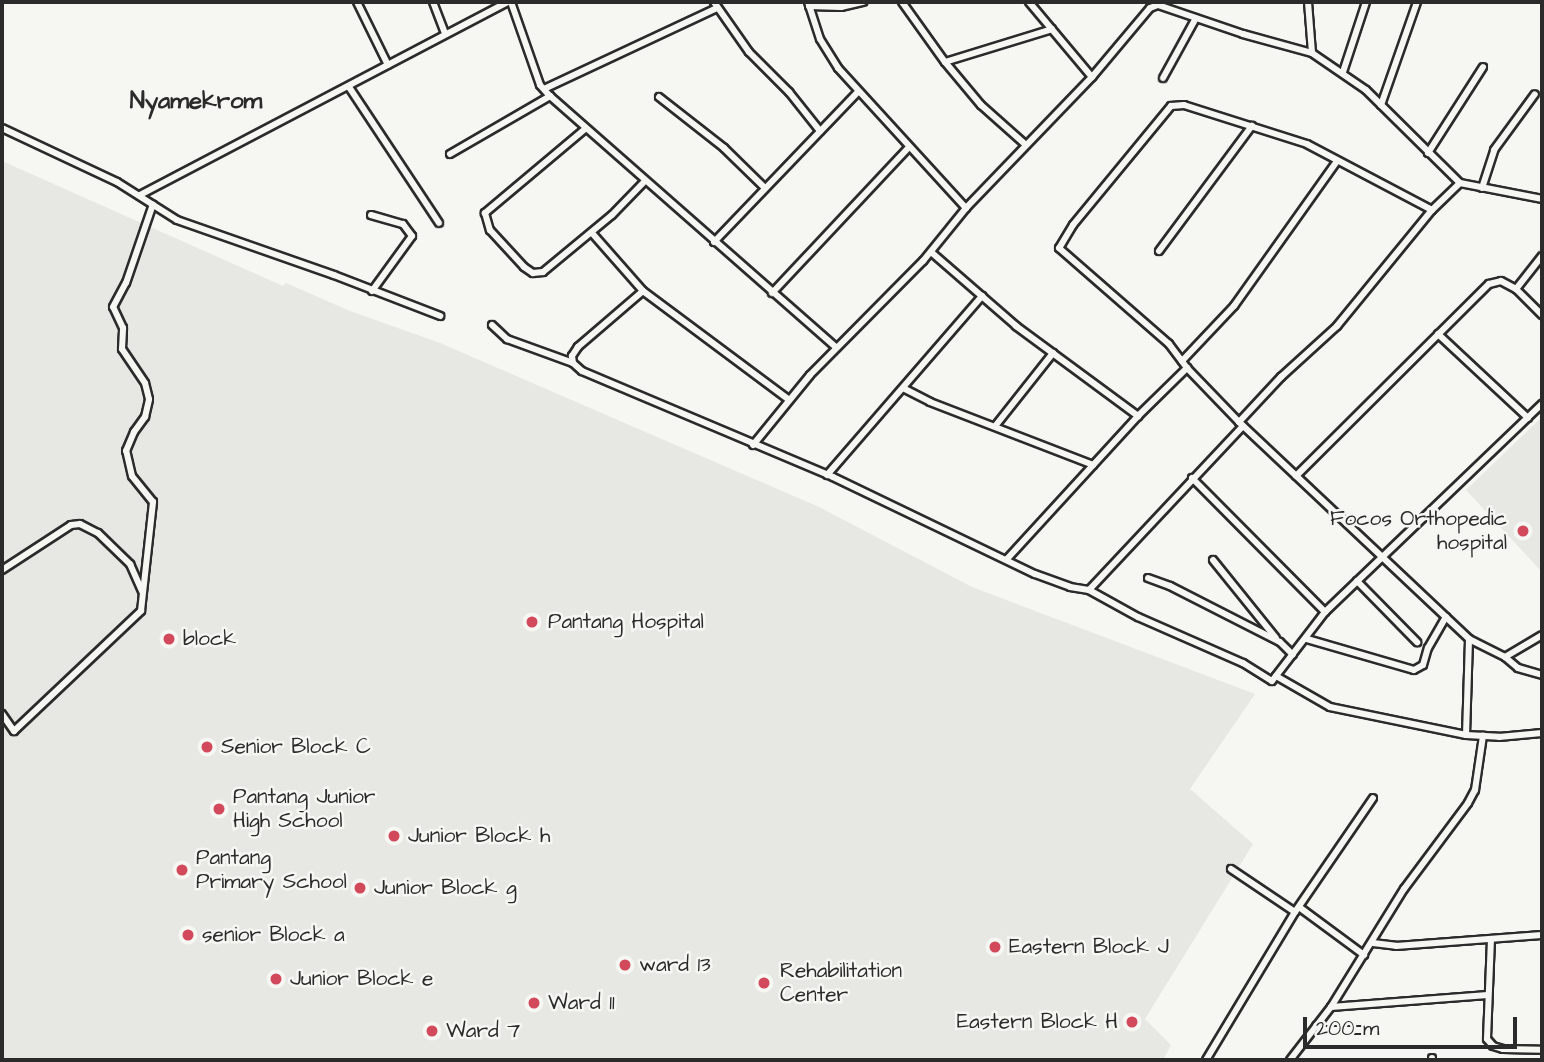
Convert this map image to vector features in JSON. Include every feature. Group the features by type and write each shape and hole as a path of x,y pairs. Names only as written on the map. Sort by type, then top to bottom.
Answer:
{"street":[{"path":"357,2 388,65"},
{"path":"433,2 446,33"},
{"path":"140,195 349,87 446,33 510,2 522,39 544,89 550,96 836,347"},
{"path":"863,2 841,7 808,4 828,54 908,148 966,208"},
{"path":"902,2 945,62 981,104 1025,144"},
{"path":"1029,2 1092,77"},
{"path":"1308,2 1312,53"},
{"path":"1343,72 1366,2"},
{"path":"1381,105 1416,2"},
{"path":"753,445 836,347 930,252 1025,144 1092,77 1143,14 1159,3 1196,18 1312,53 1343,72 1381,105 1460,183 1542,199"},
{"path":"544,89 716,5 749,52 789,92 820,131"},
{"path":"1163,78 1196,18"},
{"path":"945,62 1052,29"},
{"path":"1428,153 1483,67"},
{"path":"349,87 439,223"},
{"path":"714,242 859,92"},
{"path":"1482,188 1494,150 1535,94"},
{"path":"450,153 550,96"},
{"path":"659,97 724,148 765,188"},
{"path":"1433,211 1307,144 1198,108 1171,106 1059,245 1061,251 1169,344 1187,368 1241,424 1469,639 1505,657 1518,668 1542,675"},
{"path":"1159,251 1252,126"},
{"path":"2,128 140,195 177,220 334,275 440,316"},
{"path":"585,129 485,213 486,223 524,267 538,274 592,233 645,181"},
{"path":"772,293 908,148"},
{"path":"1182,361 1234,306 1337,161"},
{"path":"1088,590 1241,424 1337,326 1433,211 1460,183"},
{"path":"2,714 14,731 141,611 153,502 132,476 127,451 134,432 145,417 149,399 145,383 122,349 124,328 113,307 126,282 153,204"},
{"path":"371,215 403,224 412,236 372,291"},
{"path":"592,233 643,291 789,400"},
{"path":"930,252 1053,353 1138,416"},
{"path":"1516,289 1542,256"},
{"path":"1296,476 1489,284 1501,281 1516,289 1542,315"},
{"path":"573,363 572,356 578,347 643,291"},
{"path":"827,475 982,296"},
{"path":"492,325 507,339 573,363 582,371 827,475 1035,574 1070,587 1088,590 1138,617 1244,663 1272,681 1307,639 1325,612 1542,404"},
{"path":"1438,334 1528,418"},
{"path":"996,425 1053,353"},
{"path":"1007,559 1138,416 1187,368"},
{"path":"903,388 930,402 996,425 1093,465"},
{"path":"1192,478 1325,612"},
{"path":"2,570 71,525 80,524 98,533 130,564 142,591"},
{"path":"1213,560 1280,642 1293,654"},
{"path":"1148,578 1170,586 1280,642"},
{"path":"1357,581 1417,642"},
{"path":"1307,639 1414,670 1423,665 1446,617"},
{"path":"1505,657 1542,635"},
{"path":"1466,735 1469,639"},
{"path":"1276,676 1330,707 1466,735 1542,733"},
{"path":"1290,1060 1331,1007 1404,889 1475,790 1483,736"},
{"path":"1206,1060 1297,909 1373,798"},
{"path":"1231,869 1297,909 1364,955"},
{"path":"1373,943 1396,946 1542,935"},
{"path":"1491,939 1489,1043 1503,1049 1542,1050"},
{"path":"1331,1007 1488,995"},
{"path":"1316,1026 1324,1030 1366,1030"}],"shaded area":[{"name":"Pantang Hospital","path":"2,161 283,286 286,283 350,311 440,343 819,507 972,587 1255,694 1190,789 1253,844 1145,1019 1171,1045 1163,1060 2,1060"},
{"name":"Focos Orthopedic hospital","path":"1542,417 1542,572 1466,490"}],"place":[{"name":"Focos Orthopedic hospital","path":"1523,531"},
{"name":"Pantang Hospital","path":"532,622"},
{"name":"block","path":"169,639"},
{"name":"Senior Block C","path":"207,747"},
{"name":"Pantang Junior High School","path":"219,809"},
{"name":"Junior Block h","path":"394,836"},
{"name":"Pantang Primary School","path":"182,870"},
{"name":"Junior Block g","path":"360,888"},
{"name":"senior Block a","path":"188,935"},
{"name":"Eastern Block J","path":"995,947"},
{"name":"ward 13","path":"625,965"},
{"name":"Junior Block e","path":"276,979"},
{"name":"Rehabilitation Center","path":"764,983"},
{"name":"Ward 11","path":"534,1003"},
{"name":"Eastern Block H","path":"1132,1022"},
{"name":"Ward 7","path":"432,1031"}],"district":[{"name":"Nyamekrom","path":"196,102"}]}
